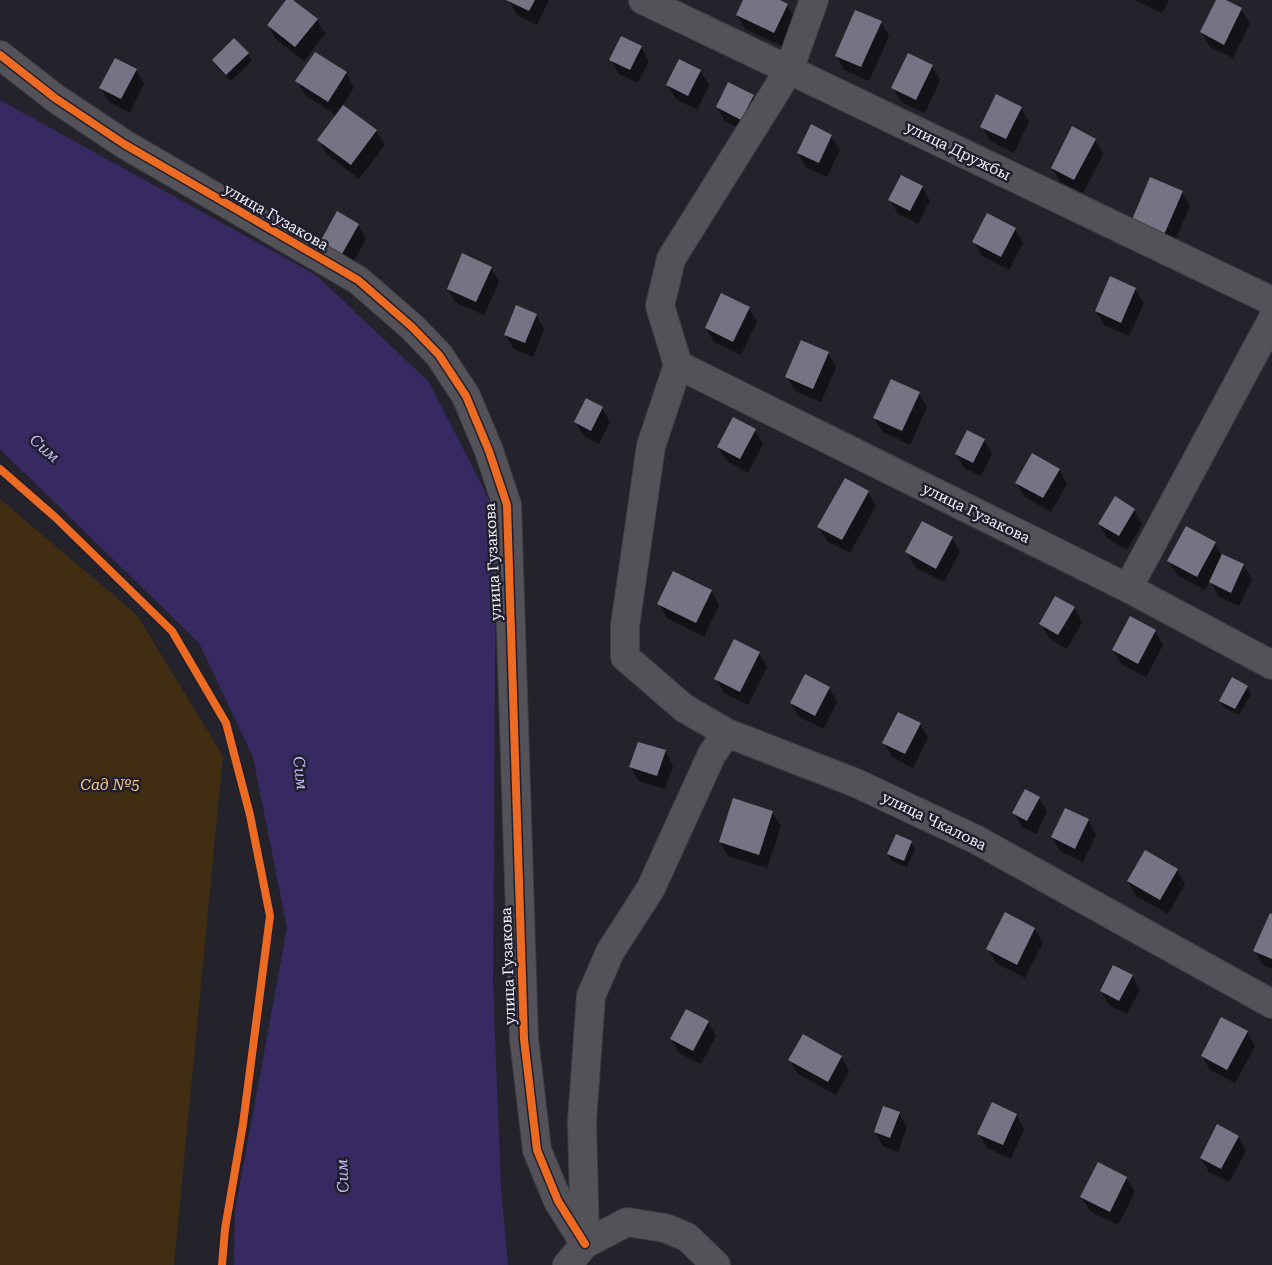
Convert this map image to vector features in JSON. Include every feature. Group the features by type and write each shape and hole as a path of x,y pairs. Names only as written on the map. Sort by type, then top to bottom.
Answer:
{"street":[{"name":"улица Дружбы","path":"643,0 1272,301"},
{"path":"678,365 660,306 671,259 789,70 814,0"},
{"name":"улица Гузакова","path":"0,55 55,98 124,144 358,280 412,327 439,355 466,396 489,451 507,505 524,1039 537,1150 558,1201 585,1244"},
{"path":"1128,588 1272,320"},
{"name":"улица Гузакова","path":"678,365 1128,588 1272,665"},
{"name":"улица Чкалова","path":"678,365 651,446 625,626 625,657 684,708 727,733 856,783 977,840 1272,1004"},
{"path":"585,1244 582,1121 591,996 610,952 651,888 712,754 727,733"},
{"path":"567,1265 585,1244 627,1222 665,1228 687,1237 716,1265"}],"green space":[{"name":"Сад №5","path":"0,499 137,615 223,756 174,1265 0,1265"}],"water":[{"name":"Сим","path":"0,100 316,275 429,382 496,513 493,984 501,1189 508,1265 234,1265 235,1211 287,928 253,757 199,643 0,449"}],"building":[{"path":"286,0 293,0 318,19 295,47 267,25"},
{"path":"506,0 535,0 529,11"},
{"path":"743,0 780,0 788,4 774,33 736,15"},
{"path":"1216,0 1226,0 1242,8 1224,45 1200,32"},
{"path":"855,10 882,21 861,67 835,56"},
{"path":"621,36 642,46 630,70 609,60"},
{"path":"234,38 249,53 226,75 212,60"},
{"path":"315,52 347,72 328,102 295,81"},
{"path":"908,53 933,65 916,100 891,88"},
{"path":"115,58 137,69 121,99 99,88"},
{"path":"679,59 701,70 688,96 666,85"},
{"path":"728,82 754,95 741,120 716,107"},
{"path":"996,94 1022,107 1006,139 980,127"},
{"path":"343,105 377,130 351,165 317,140"},
{"path":"811,124 832,135 819,163 797,153"},
{"path":"1072,126 1096,139 1074,180 1051,168"},
{"path":"901,175 923,186 910,211 888,200"},
{"path":"1150,177 1183,191 1163,237 1131,222"},
{"path":"337,211 359,224 342,254 320,242"},
{"path":"987,213 1016,228 1001,257 972,242"},
{"path":"462,253 492,267 476,302 447,289"},
{"path":"1110,276 1136,288 1121,323 1095,311"},
{"path":"721,293 750,307 733,342 705,328"},
{"path":"516,305 537,314 525,343 504,335"},
{"path":"801,340 829,352 813,389 785,377"},
{"path":"891,379 920,392 902,431 873,418"},
{"path":"586,398 603,407 591,431 574,422"},
{"path":"733,417 756,429 740,459 717,447"},
{"path":"967,430 985,439 973,463 955,454"},
{"path":"1032,453 1060,469 1043,498 1015,483"},
{"path":"845,478 869,491 842,540 817,527"},
{"path":"1115,496 1135,509 1119,536 1098,524"},
{"path":"922,521 953,537 936,569 905,552"},
{"path":"1186,526 1216,542 1197,577 1167,561"},
{"path":"1222,554 1244,564 1231,593 1209,582"},
{"path":"673,571 712,590 696,623 657,604"},
{"path":"1055,596 1075,607 1058,635 1039,624"},
{"path":"1130,616 1156,630 1138,664 1112,650"},
{"path":"734,639 760,652 740,692 714,679"},
{"path":"805,674 830,687 815,716 790,703"},
{"path":"1232,677 1248,686 1235,709 1219,701"},
{"path":"898,712 921,723 905,754 882,743"},
{"path":"638,742 666,750 657,776 629,767"},
{"path":"1025,789 1040,797 1027,821 1012,813"},
{"path":"733,798 773,811 759,855 719,842"},
{"path":"1065,808 1089,819 1075,849 1051,837"},
{"path":"896,834 912,841 904,861 887,854"},
{"path":"1145,850 1178,869 1160,900 1127,881"},
{"path":"1005,912 1035,928 1017,965 986,949"},
{"path":"1270,913 1272,914 1272,959 1253,951"},
{"path":"1113,965 1133,975 1119,1001 1100,991"},
{"path":"686,1009 709,1021 693,1051 670,1039"},
{"path":"1221,1017 1248,1031 1227,1070 1201,1056"},
{"path":"803,1034 842,1056 828,1082 788,1060"},
{"path":"992,1102 1017,1114 1003,1145 977,1134"},
{"path":"883,1106 900,1112 890,1138 874,1132"},
{"path":"1217,1124 1239,1136 1221,1169 1200,1158"},
{"path":"1098,1162 1127,1177 1110,1212 1080,1197"}],"cycle path":[{"path":"0,55 55,98 124,144 358,280 412,327 439,355 466,396 489,451 507,505 524,1039 537,1150 558,1201 585,1244"},
{"path":"0,469 55,517 172,631 226,723 250,815 270,916 243,1124 225,1229 222,1265"}]}
